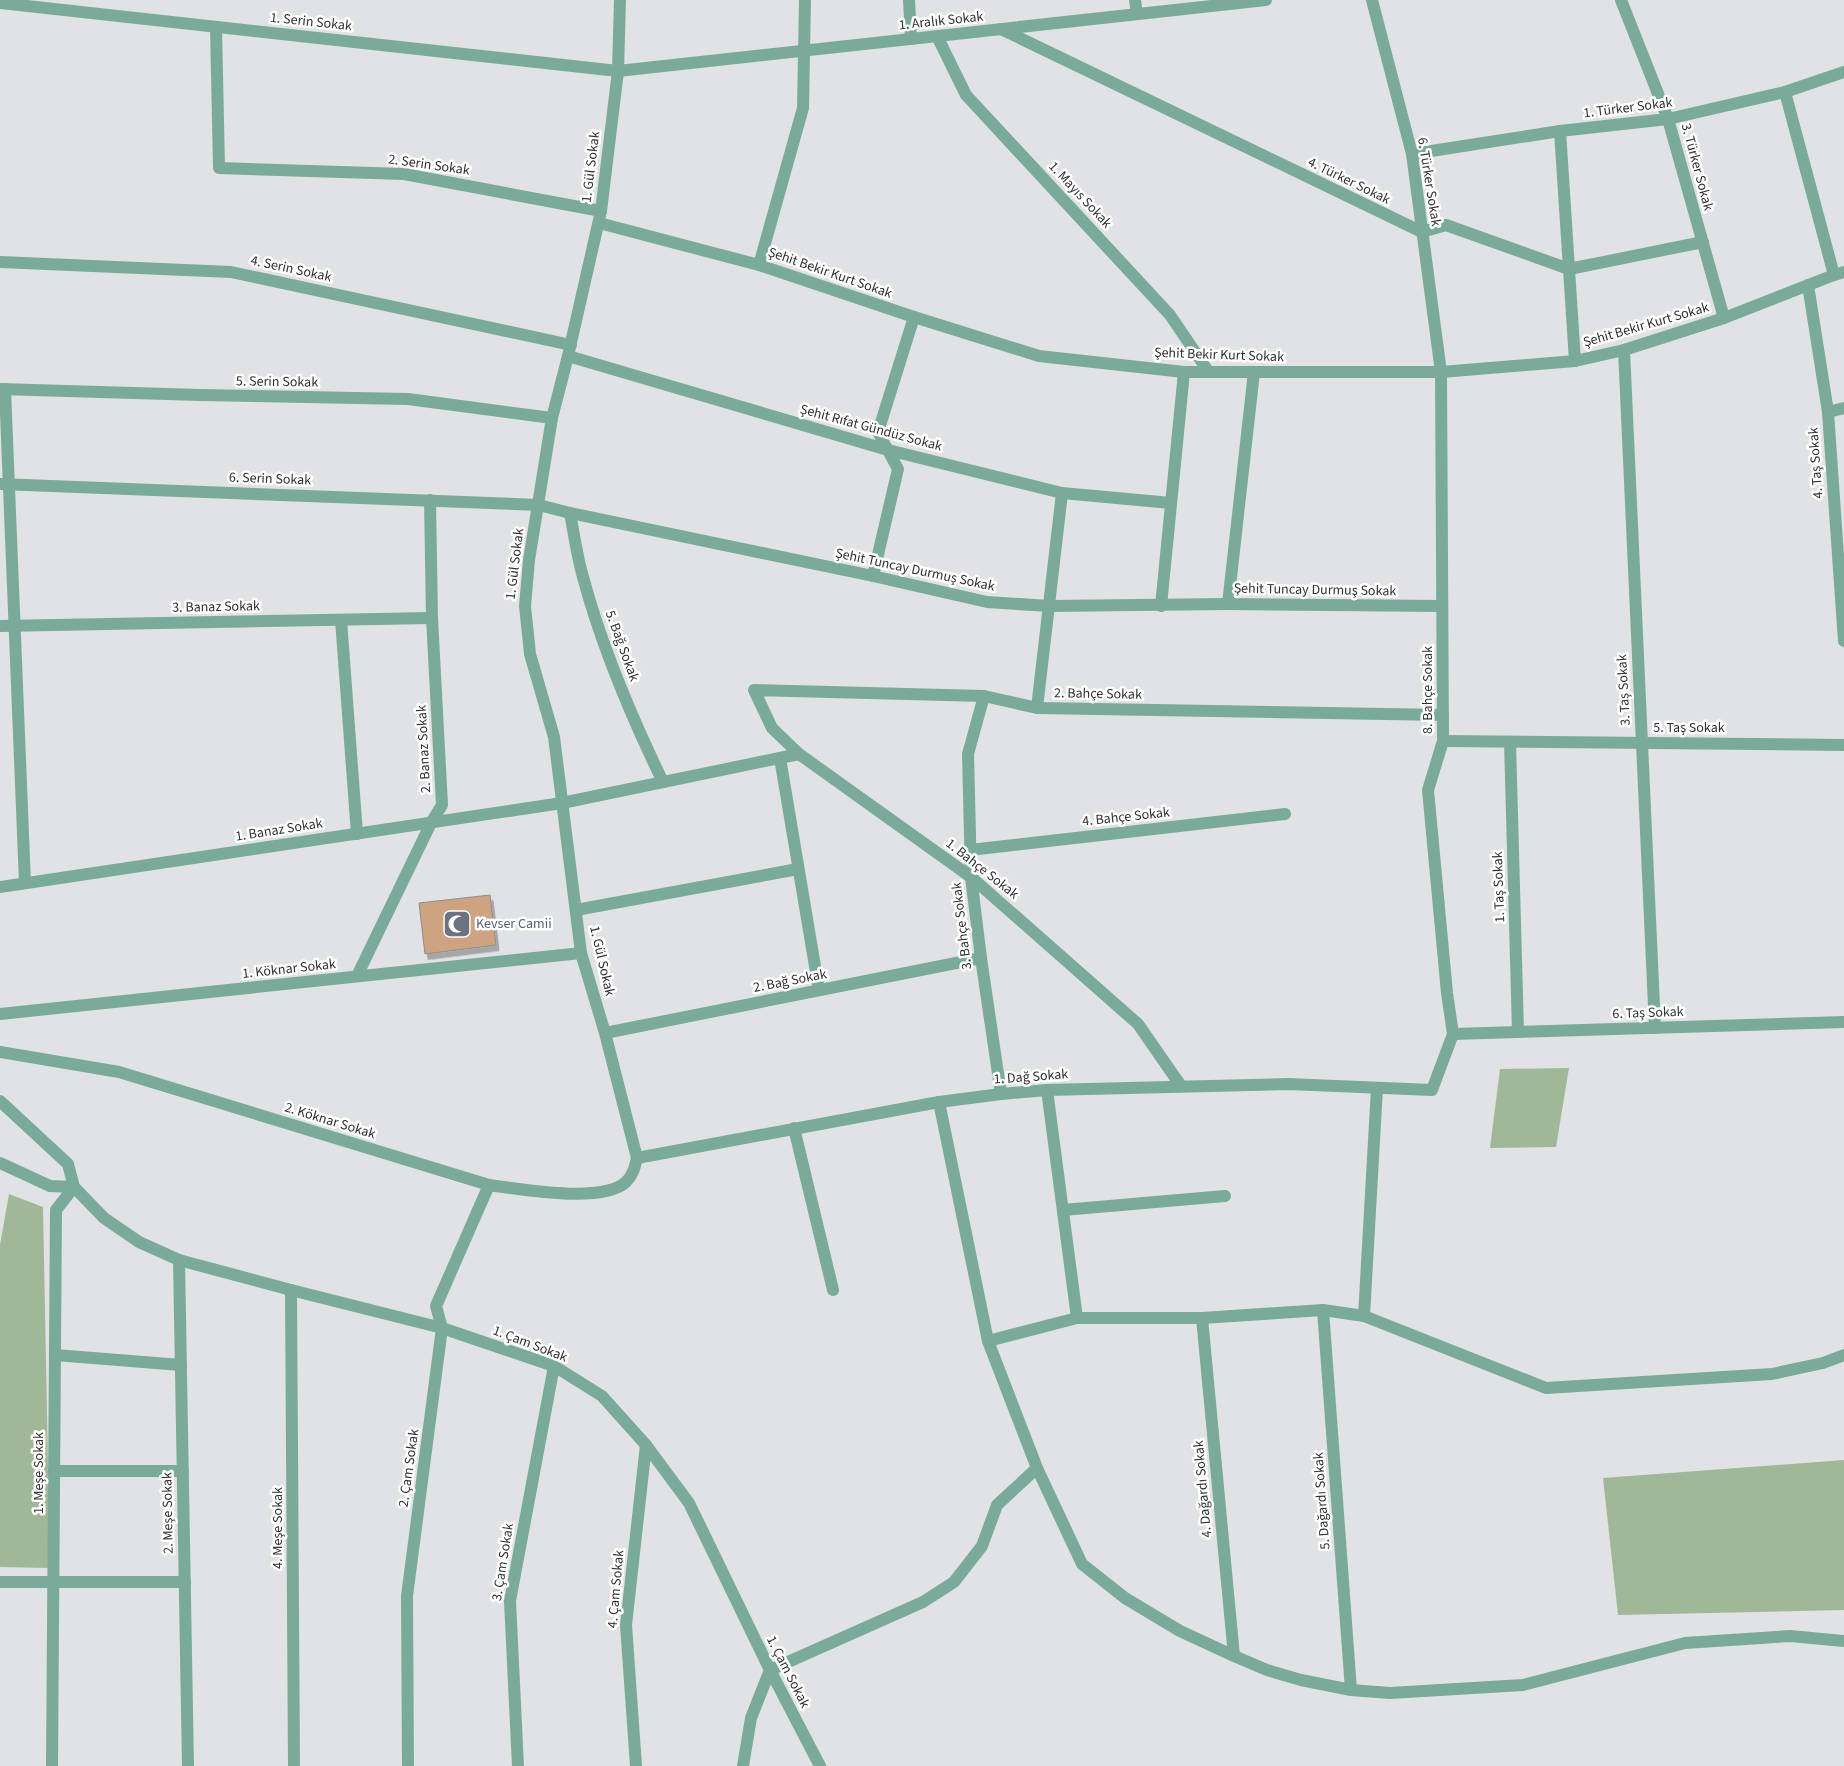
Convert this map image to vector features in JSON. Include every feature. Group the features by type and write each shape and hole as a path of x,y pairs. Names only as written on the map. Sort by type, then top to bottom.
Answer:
{"street":[{"name":"1. Gül Sokak","path":"620,0 618,71 600,217 552,418 529,560 525,606 530,654 554,736 581,953 605,1033 637,1158"},
{"path":"759,265 803,108 805,0"},
{"path":"909,0 911,39"},
{"path":"1135,0 1137,14"},
{"name":"1. Aralık Sokak","path":"618,71 1266,0"},
{"name":"6. Türker Sokak","path":"1372,0 1412,154 1441,372"},
{"name":"3. Türker Sokak","path":"1621,0 1668,119 1724,318"},
{"name":"1. Serin Sokak","path":"0,3 70,6 216,27 618,71"},
{"name":"2. Serin Sokak","path":"216,27 219,168 404,174 600,217"},
{"name":"4. Türker Sokak","path":"1001,29 1422,232"},
{"name":"1. Mayıs Sokak","path":"936,36 966,95 1170,315 1208,371"},
{"name":"1. Türker Sokak","path":"1412,154 1560,131 1668,119 1785,92 1844,72"},
{"path":"1785,92 1839,273"},
{"path":"1560,131 1575,361"},
{"name":"Şehit Bekir Kurt Sokak","path":"600,217 759,265 914,317 1039,356 1184,372 1441,372 1575,361 1624,350 1724,318 1839,273"},
{"path":"1422,232 1446,225 1569,269 1703,242"},
{"name":"4. Serin Sokak","path":"0,262 231,272 569,351"},
{"name":"4. Taş Sokak","path":"1808,285 1828,412 1844,641"},
{"path":"874,576 898,468 878,432 914,317"},
{"name":"3. Taş Sokak","path":"1624,350 1655,1028"},
{"name":"Şehit Rıfat Gündüz Sokak","path":"569,351 888,450 1062,493 1171,503"},
{"path":"1161,606 1184,372"},
{"path":"1228,604 1254,372"},
{"name":"8. Bahçe Sokak","path":"1432,1090 1453,1034 1447,993 1428,790 1443,741 1441,372"},
{"path":"2,389 4,484 15,626 25,883"},
{"name":"5. Serin Sokak","path":"2,389 408,399 552,418"},
{"path":"1828,412 1844,408"},
{"name":"6. Serin Sokak","path":"4,484 539,505"},
{"path":"1037,708 1062,493"},
{"name":"2. Banaz Sokak","path":"358,976 431,822 442,805 432,618 430,500"},
{"name":"Şehit Tuncay Durmuş Sokak","path":"539,505 987,602 1049,606 1228,604 1442,606"},
{"name":"5. Bağ Sokak","path":"570,513 582,575 601,637 632,717 663,782"},
{"name":"3. Banaz Sokak","path":"0,626 432,618"},
{"path":"342,620 357,834"},
{"name":"2. Bahçe Sokak","path":"754,690 984,696 1037,708 1443,715"},
{"name":"1. Bahçe Sokak","path":"754,690 772,728 798,754 971,877 1138,1024 1181,1086"},
{"name":"3. Bahçe Sokak","path":"984,696 968,754 971,877 1001,1094"},
{"name":"5. Taş Sokak","path":"1443,741 1844,745"},
{"name":"1. Taş Sokak","path":"1510,742 1518,1032"},
{"name":"1. Banaz Sokak","path":"0,887 562,803 798,754"},
{"path":"780,758 819,990"},
{"name":"4. Bahçe Sokak","path":"970,850 1285,814"},
{"path":"576,910 798,869"},
{"name":"1. Köknar Sokak","path":"0,1014 581,953"},
{"name":"2. Bağ Sokak","path":"605,1033 981,958"},
{"name":"6. Taş Sokak","path":"1453,1034 1844,1022"},
{"name":"2. Köknar Sokak","path":"0,1052 119,1072 490,1185 552,1192 590,1193 613,1189 625,1183 633,1173 637,1158"},
{"name":"1. Dağ Sokak","path":"637,1158 939,1102 1047,1090 1288,1084 1432,1090"},
{"path":"1364,1316 1377,1088"},
{"path":"1047,1090 1077,1318"},
{"path":"0,1101 68,1164 74,1187 50,1186 0,1163"},
{"path":"939,1102 988,1340 1037,1468 1082,1564 1125,1598 1180,1631 1267,1670 1301,1680 1351,1690 1390,1694 1523,1684 1685,1643 1790,1636 1844,1641"},
{"path":"794,1128 833,1290"},
{"name":"2. Çam Sokak","path":"408,1766 407,1596 442,1328 436,1306 490,1185"},
{"name":"1. Çam Sokak","path":"74,1187 111,1223 139,1242 179,1260 442,1328 554,1366 602,1396 646,1445 689,1503 770,1670 820,1766"},
{"name":"1. Meşe Sokak","path":"52,1766 56,1210 74,1187"},
{"path":"1063,1210 1226,1196"},
{"name":"2. Meşe Sokak","path":"179,1260 188,1766"},
{"name":"4. Meşe Sokak","path":"291,1290 294,1766"},
{"path":"988,1340 1077,1318 1202,1318 1324,1310 1364,1316 1546,1388 1772,1374 1824,1363 1844,1354"},
{"name":"5. Dağardı Sokak","path":"1324,1310 1351,1690"},
{"name":"4. Dağardı Sokak","path":"1202,1318 1234,1656"},
{"path":"55,1355 180,1365"},
{"name":"3. Çam Sokak","path":"518,1766 510,1601 554,1366"},
{"name":"4. Çam Sokak","path":"636,1766 626,1625 646,1445"},
{"path":"743,1766 751,1718 770,1670 923,1602 954,1582 982,1546 997,1505 1037,1468"},
{"path":"54,1471 183,1471"},
{"path":"0,1582 185,1582"}],"green space":[{"path":"1569,1068 1556,1147 1490,1148 1500,1069"},
{"path":"9,1194 43,1207 50,1568 0,1567 0,1245"},
{"path":"1844,1460 1844,1610 1618,1615 1603,1478"}],"building":[{"name":"Kevser Camii","path":"490,895 496,945 425,954 419,903"}],"place":[{"name":"Kevser Camii","path":"457,924"}]}
